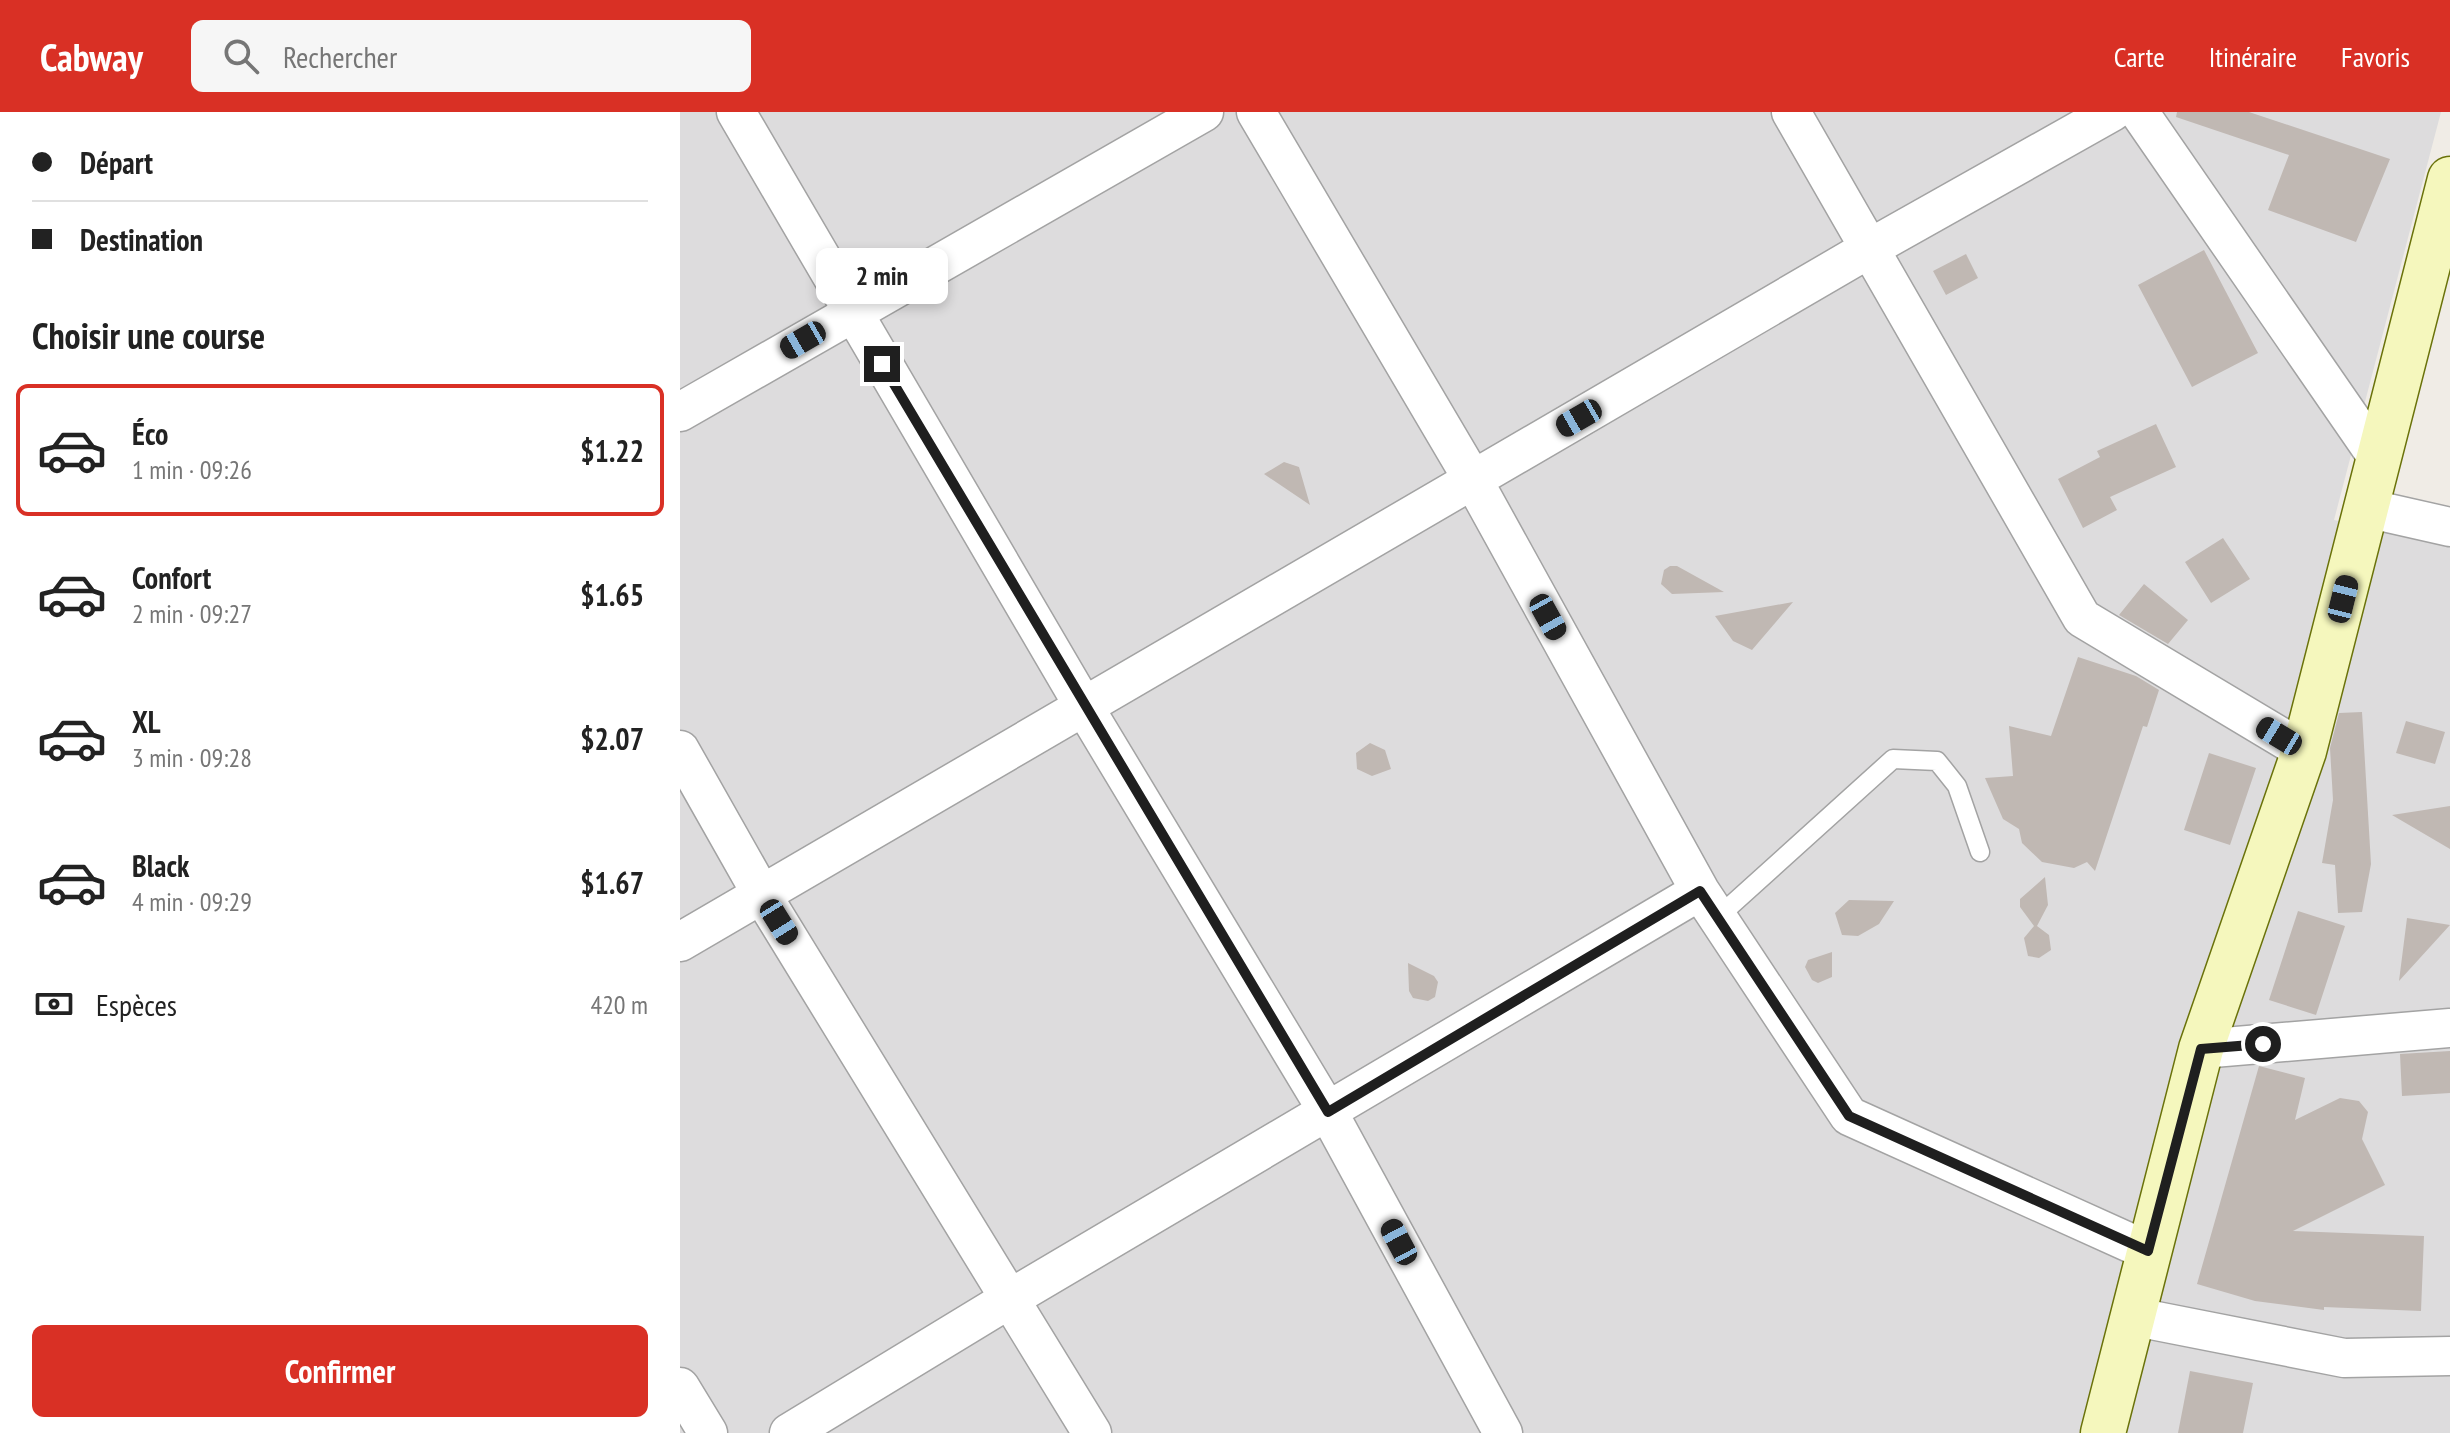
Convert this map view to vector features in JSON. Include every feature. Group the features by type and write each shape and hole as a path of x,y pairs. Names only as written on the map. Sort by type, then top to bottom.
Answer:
{"street":[{"path":"736,112 1083,705 1328,1112 1495,1430"},
{"path":"680,412 1204,112"},
{"path":"1256,112 1473,480 1709,904 1849,1116 2148,1251"},
{"path":"1791,112 1872,247 2082,618 2304,751"},
{"path":"680,942 1872,247 2112,112"},
{"path":"2139,112 2380,461"},
{"path":"2103,1433 2201,1049 2304,751 2450,179"},
{"path":"2366,508 2450,527"},
{"path":"680,750 762,895 1092,1433"},
{"path":"789,1433 1328,1112 1709,904"},
{"path":"2201,1049 2450,1028"},
{"path":"2131,1316 2344,1358 2450,1356"},
{"path":"680,1387 708,1433"}],"lane":[{"path":"1709,904 1893,759 1937,761 1957,786 1980,852"}],"shaded area":[{"path":"680,112 2441,112 2334,520 2450,547 2450,1433 680,1433"}],"building":[{"path":"2177,112 2249,112 2390,159 2356,242 2268,210 2289,155 2176,117"},
{"path":"2204,250 2258,353 2192,387 2138,285"},
{"path":"1966,254 1978,278 1946,295 1933,271"},
{"path":"2156,424 2176,467 2110,497 2117,510 2083,528 2058,479 2100,457 2097,451"},
{"path":"1284,462 1299,467 1310,505 1264,474"},
{"path":"2223,538 2250,579 2211,603 2185,562"},
{"path":"1677,566 1724,592 1672,594 1661,584 1664,570"},
{"path":"2144,584 2188,620 2168,644 2119,615"},
{"path":"1793,602 1752,650 1733,641 1715,616"},
{"path":"2078,657 2136,676 2159,690 2147,727 2143,726 2095,871 2087,862 2074,868 2042,862 2022,843 2019,829 2003,819 1985,778 2013,776 2009,726 2051,736"},
{"path":"2362,712 2371,864 2362,912 2338,913 2335,865 2322,863 2333,800 2330,748 2339,713"},
{"path":"2406,721 2445,732 2435,764 2396,753"},
{"path":"1370,743 1385,750 1391,769 1372,776 1357,769 1356,753"},
{"path":"2209,753 2256,768 2230,845 2184,830"},
{"path":"2450,806 2450,849 2392,815"},
{"path":"2045,877 2048,905 2037,926 2049,935 2051,950 2039,958 2028,956 2024,938 2034,926 2020,907 2020,899"},
{"path":"1849,900 1894,901 1879,924 1858,936 1842,935 1835,913"},
{"path":"2298,911 2345,926 2316,1015 2269,1000"},
{"path":"2407,918 2450,925 2399,981"},
{"path":"1832,952 1832,977 1818,983 1812,980 1805,967 1808,960"},
{"path":"1408,963 1434,976 1438,982 1435,997 1428,1001 1413,998 1409,991"},
{"path":"2450,1051 2450,1093 2402,1096 2400,1054"},
{"path":"2259,1066 2305,1078 2295,1120 2340,1098 2359,1101 2368,1112 2362,1139 2385,1185 2293,1231 2424,1236 2421,1311 2324,1307 2324,1310 2255,1301 2197,1284"},
{"path":"2190,1371 2253,1383 2243,1433 2178,1433"}],"route":[{"path":"882,364 1328,1112 1700,891 1849,1116 2148,1251 2201,1049 2263,1044"}]}
